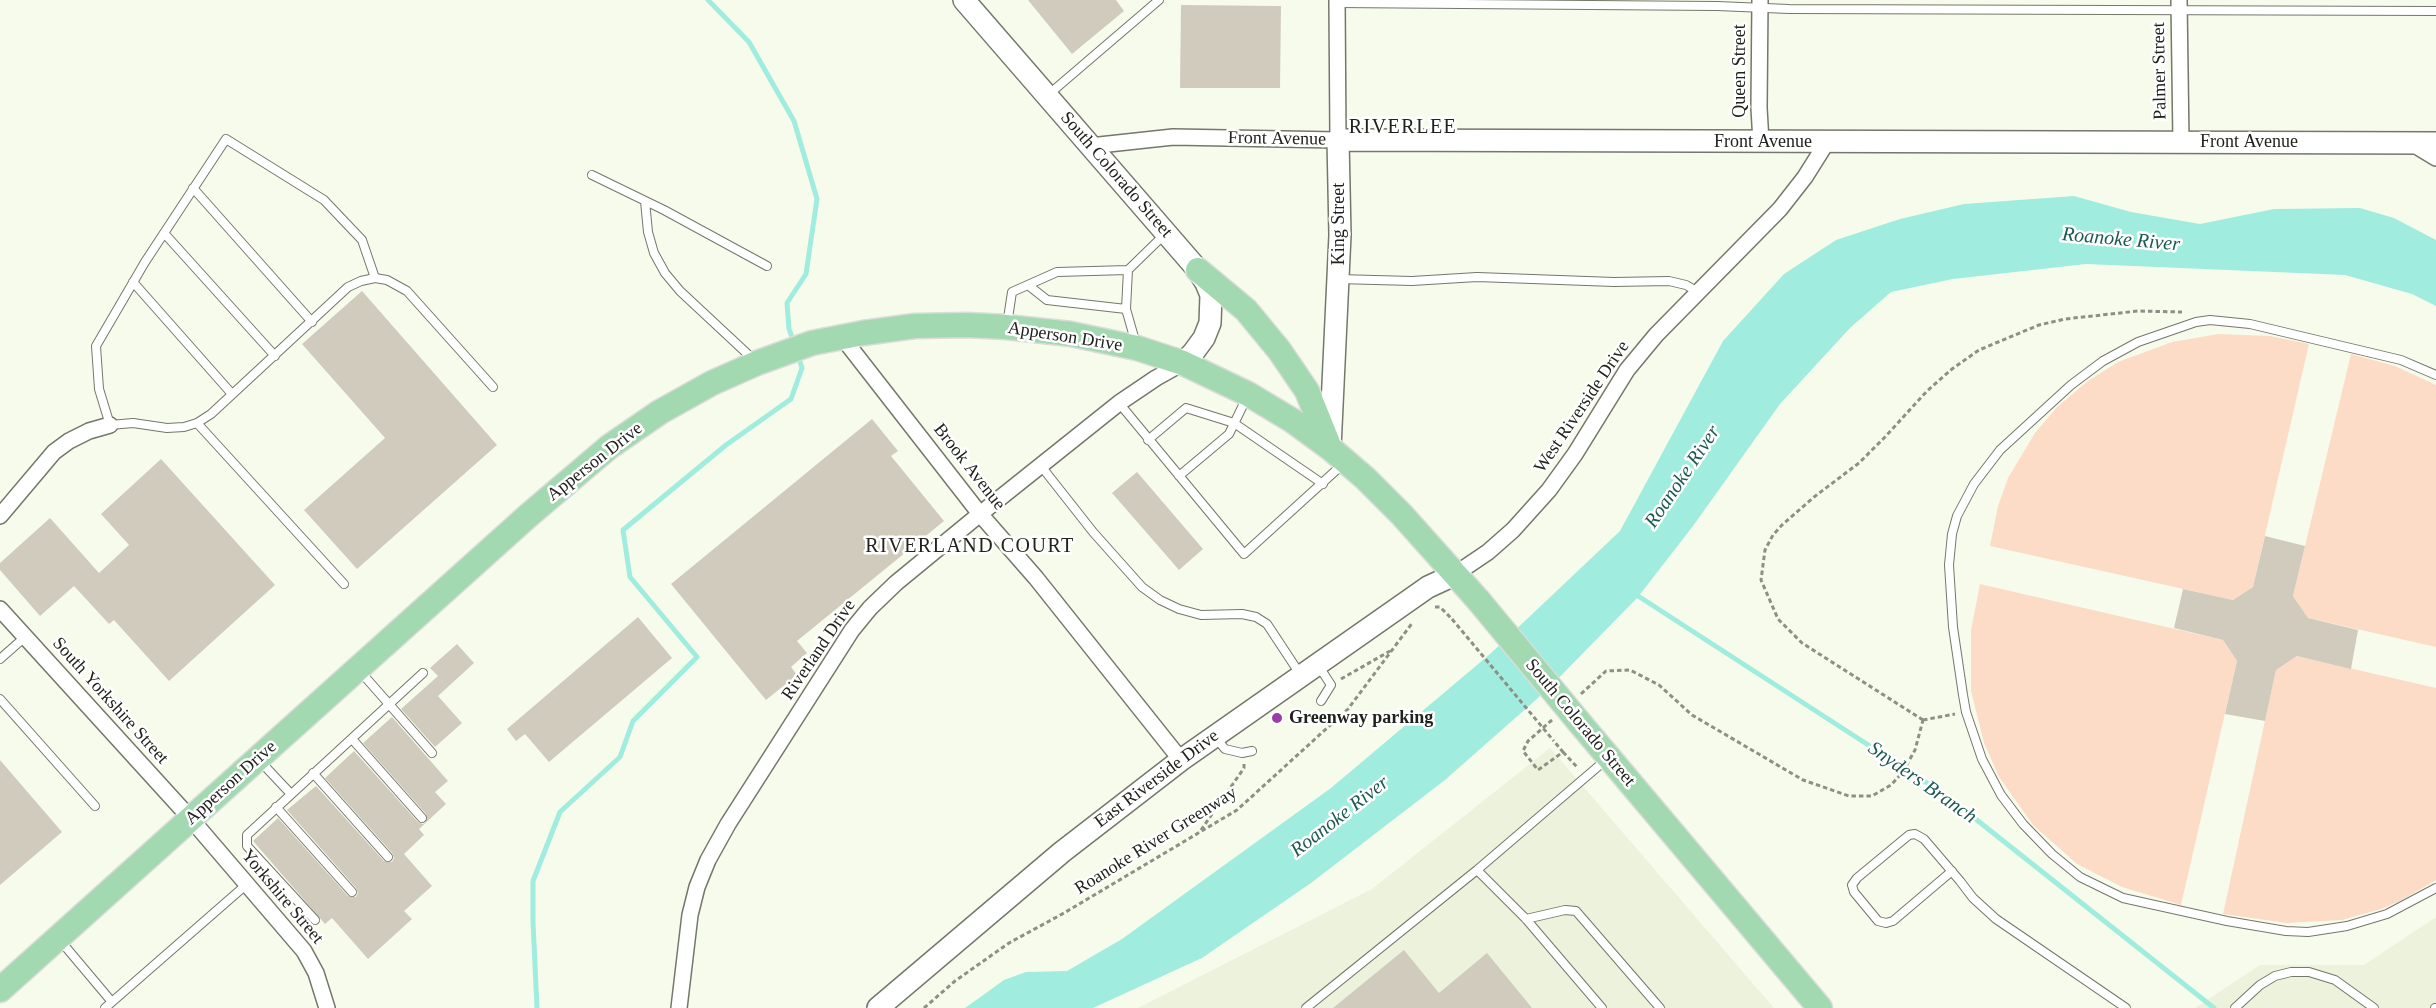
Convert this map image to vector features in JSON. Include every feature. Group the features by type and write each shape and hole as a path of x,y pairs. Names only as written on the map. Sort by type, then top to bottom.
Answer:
{"main road":[{"path":"1198,270 1246,310 1279,350 1307,391 1338,455"},
{"name":"Apperson Drive","path":"0,990 529,515 609,447 660,412 712,383 782,353 812,343 915,326 1006,327 1071,334 1137,348 1183,363 1248,394 1293,421 1338,455"},
{"name":"South Colorado Street","path":"1338,455 1402,514 1479,601 1820,1008"}],"street":[{"name":"South Colorado Street","path":"964,0 1198,270 1210,295 1210,323 1204,338 1183,363"},
{"name":"King Street","path":"1337,2 1338,455"},
{"name":"Queen Street","path":"1760,4 1761,142"},
{"name":"Palmer Street","path":"2179,5 2181,142"},
{"name":"Front Avenue","path":"1090,146 1173,137 1338,140 2436,143"},
{"name":"West Riverside Drive","path":"1454,574 1488,552 1513,530 1549,490 1575,454 1627,370 1656,335 1780,209 1805,177 1827,142"},
{"path":"2410,142 2436,158"},
{"name":"Brook Avenue","path":"842,337 980,514 1036,578 1181,760"},
{"name":"Riverland Drive","path":"679,1008 690,915 697,887 708,860 728,824 852,630 870,608 896,583 980,514 1119,403 1183,363"},
{"path":"0,516 54,452 89,431 110,425"},
{"name":"East Riverside Drive","path":"878,1008 1062,852 1181,760 1428,587 1454,574"},
{"name":"South Yorkshire Street","path":"0,609 191,819"},
{"name":"Yorkshire Street","path":"191,819 304,951 316,973 327,1008"}],"lane":[{"path":"1047,96 1159,0"},
{"path":"1337,2 2179,5 2436,11"},
{"path":"375,279 362,240 324,200 226,139 133,282 96,346 99,389 110,425 133,423 167,428 197,423 211,414 348,287 361,280 387,280 407,291 493,387"},
{"path":"592,175 767,266"},
{"path":"193,188 312,322"},
{"path":"645,201 648,232 654,254 665,273 680,291 757,363"},
{"path":"164,233 275,356"},
{"path":"1006,327 1012,292 1057,272 1128,270 1166,233"},
{"path":"1128,270 1126,309 1137,348"},
{"path":"1338,279 1412,281 1478,277 1614,282 1669,281 1686,285 1698,292"},
{"path":"133,282 232,394"},
{"path":"1028,285 1047,300 1126,309"},
{"path":"2436,375 2401,360 2366,350 2250,324 2210,320 2182,326 2138,342 2089,371 2044,408 2000,450 1974,484 1957,516 1952,534 1950,565 1953,627 1966,712 1975,740 1991,777 2023,824 2065,866 2080,877 2112,894 2227,921 2308,932 2347,926 2387,914 2436,888"},
{"path":"1179,476 1229,434 1248,394"},
{"path":"1119,403 1244,554 1323,484 1338,455"},
{"path":"1148,440 1186,408 1234,423 1323,484"},
{"path":"197,423 344,584"},
{"path":"1041,466 1093,532 1142,587 1160,600 1179,609 1201,615 1242,614 1256,617 1268,624 1309,670 1331,685 1321,701"},
{"path":"0,659 25,637"},
{"path":"358,669 432,753"},
{"path":"315,920 247,846 247,835 423,673"},
{"path":"0,699 95,806"},
{"path":"1214,736 1225,749 1242,753 1252,751"},
{"path":"352,739 422,818"},
{"path":"1306,1008 1477,870 1609,757"},
{"path":"259,759 291,794"},
{"path":"313,773 388,856"},
{"path":"276,807 352,892"},
{"path":"1952,871 1893,921 1886,923 1878,921 1854,892 1851,885 1909,835 1915,834 1924,838 1952,871 1973,898 1996,919 2126,1008"},
{"path":"1477,870 1526,919 1602,1008"},
{"path":"58,938 109,1005 247,884"},
{"path":"1526,919 1565,910 1576,911 1660,1008"},
{"path":"2238,1005 2260,985 2275,976 2291,972 2309,972 2335,980 2374,1008"}],"path":[{"path":"1433,606 1440,607 1452,619 1563,752 1587,776"},
{"name":"Roanoke River Greenway","path":"924,1008 955,981 1009,943 1237,810 1348,709 1419,614"},
{"path":"1331,685 1392,650"},
{"path":"1580,694 1606,671 1630,670 1659,685 1692,715 1803,780 1849,796 1872,795 1891,785 1902,773 1915,750 1923,720 1966,712"},
{"path":"1554,718 1528,741 1523,751 1538,770 1563,752"},
{"path":"1200,832 1245,768 1242,753"}],"shaded area":[{"path":"2218,334 2270,336 2309,344 2253,587 2233,600 1990,546 1998,506 2008,478 2035,433 2057,407 2088,381 2118,362 2172,342"},
{"path":"2351,354 2395,366 2436,385 2436,647 2308,618 2293,596"},
{"path":"1980,584 2223,640 2237,661 2181,905 2122,887 2077,864 2033,825 1999,777 1984,743 1971,691 1971,630"},
{"path":"2297,656 2436,688 2436,880 2402,900 2381,909 2342,920 2287,923 2223,914 2276,670"},
{"path":"1550,748 1774,1008 1138,1008 1372,889"},
{"path":"2436,917 2436,1008 2195,1008 2260,965 2364,965"}],"water":[{"name":"Roanoke River","path":"2074,196 2131,212 2200,224 2274,209 2360,208 2394,218 2436,240 2436,306 2412,294 2345,275 2086,264 1953,279 1891,292 1850,328 1780,404 1693,526 1638,597 1547,690 1445,780 1311,883 1202,958 1093,1008 965,1008 1004,980 1026,972 1067,971 1122,939 1331,788 1490,654 1620,531 1723,341 1784,274 1836,240 1900,219 1964,204"}],"building":[{"path":"1028,0 1116,0 1124,11 1072,54"},
{"path":"1181,5 1281,6 1280,88 1180,88"},
{"path":"362,291 497,445 357,569 304,510 385,438 302,344"},
{"path":"872,419 898,451 891,456 944,521 797,641 807,653 791,667 797,675 766,700 671,584"},
{"path":"161,459 275,585 169,681 114,620 109,624 74,586 40,616 0,570 0,563 50,518 99,573 129,545 101,514"},
{"path":"1137,472 1203,549 1179,570 1112,493"},
{"path":"2265,536 2305,546 2293,596 2308,618 2358,630 2351,669 2297,656 2276,670 2265,721 2225,714 2237,661 2223,640 2174,628 2183,589 2233,600 2253,587"},
{"path":"638,617 672,658 549,762 525,734 516,741 507,729"},
{"path":"457,644 474,663 438,696 462,723 435,747 401,709 438,676 430,668"},
{"path":"392,717 448,781 435,792 446,804 419,829 424,835 404,854 432,886 404,911 412,919 368,959 332,918 325,924 253,841 278,818 348,896 356,897 358,893 356,888 287,810 316,786 384,861 392,862 394,858 392,853 325,778 354,751 418,822 423,824 426,822 426,814 363,743"},
{"path":"0,760 62,832 0,885"},
{"path":"1404,950 1439,993 1487,953 1532,1008 1333,1008"}],"waterway":[{"path":"708,0 749,42 794,121 817,199 806,274 787,303 789,329 794,343"},
{"path":"537,1008 533,881 560,812 620,757 633,721 697,657 630,577 623,530 726,445 791,399 802,368 798,355"},
{"name":"Snyders Branch","path":"1635,594 1944,794 2214,1008"}],"place":[{"name":"Greenway parking","path":"1277,718"}],"district":[{"name":"RIVERLEE","path":"1403,128"},
{"name":"RIVERLAND COURT","path":"970,547"}]}
